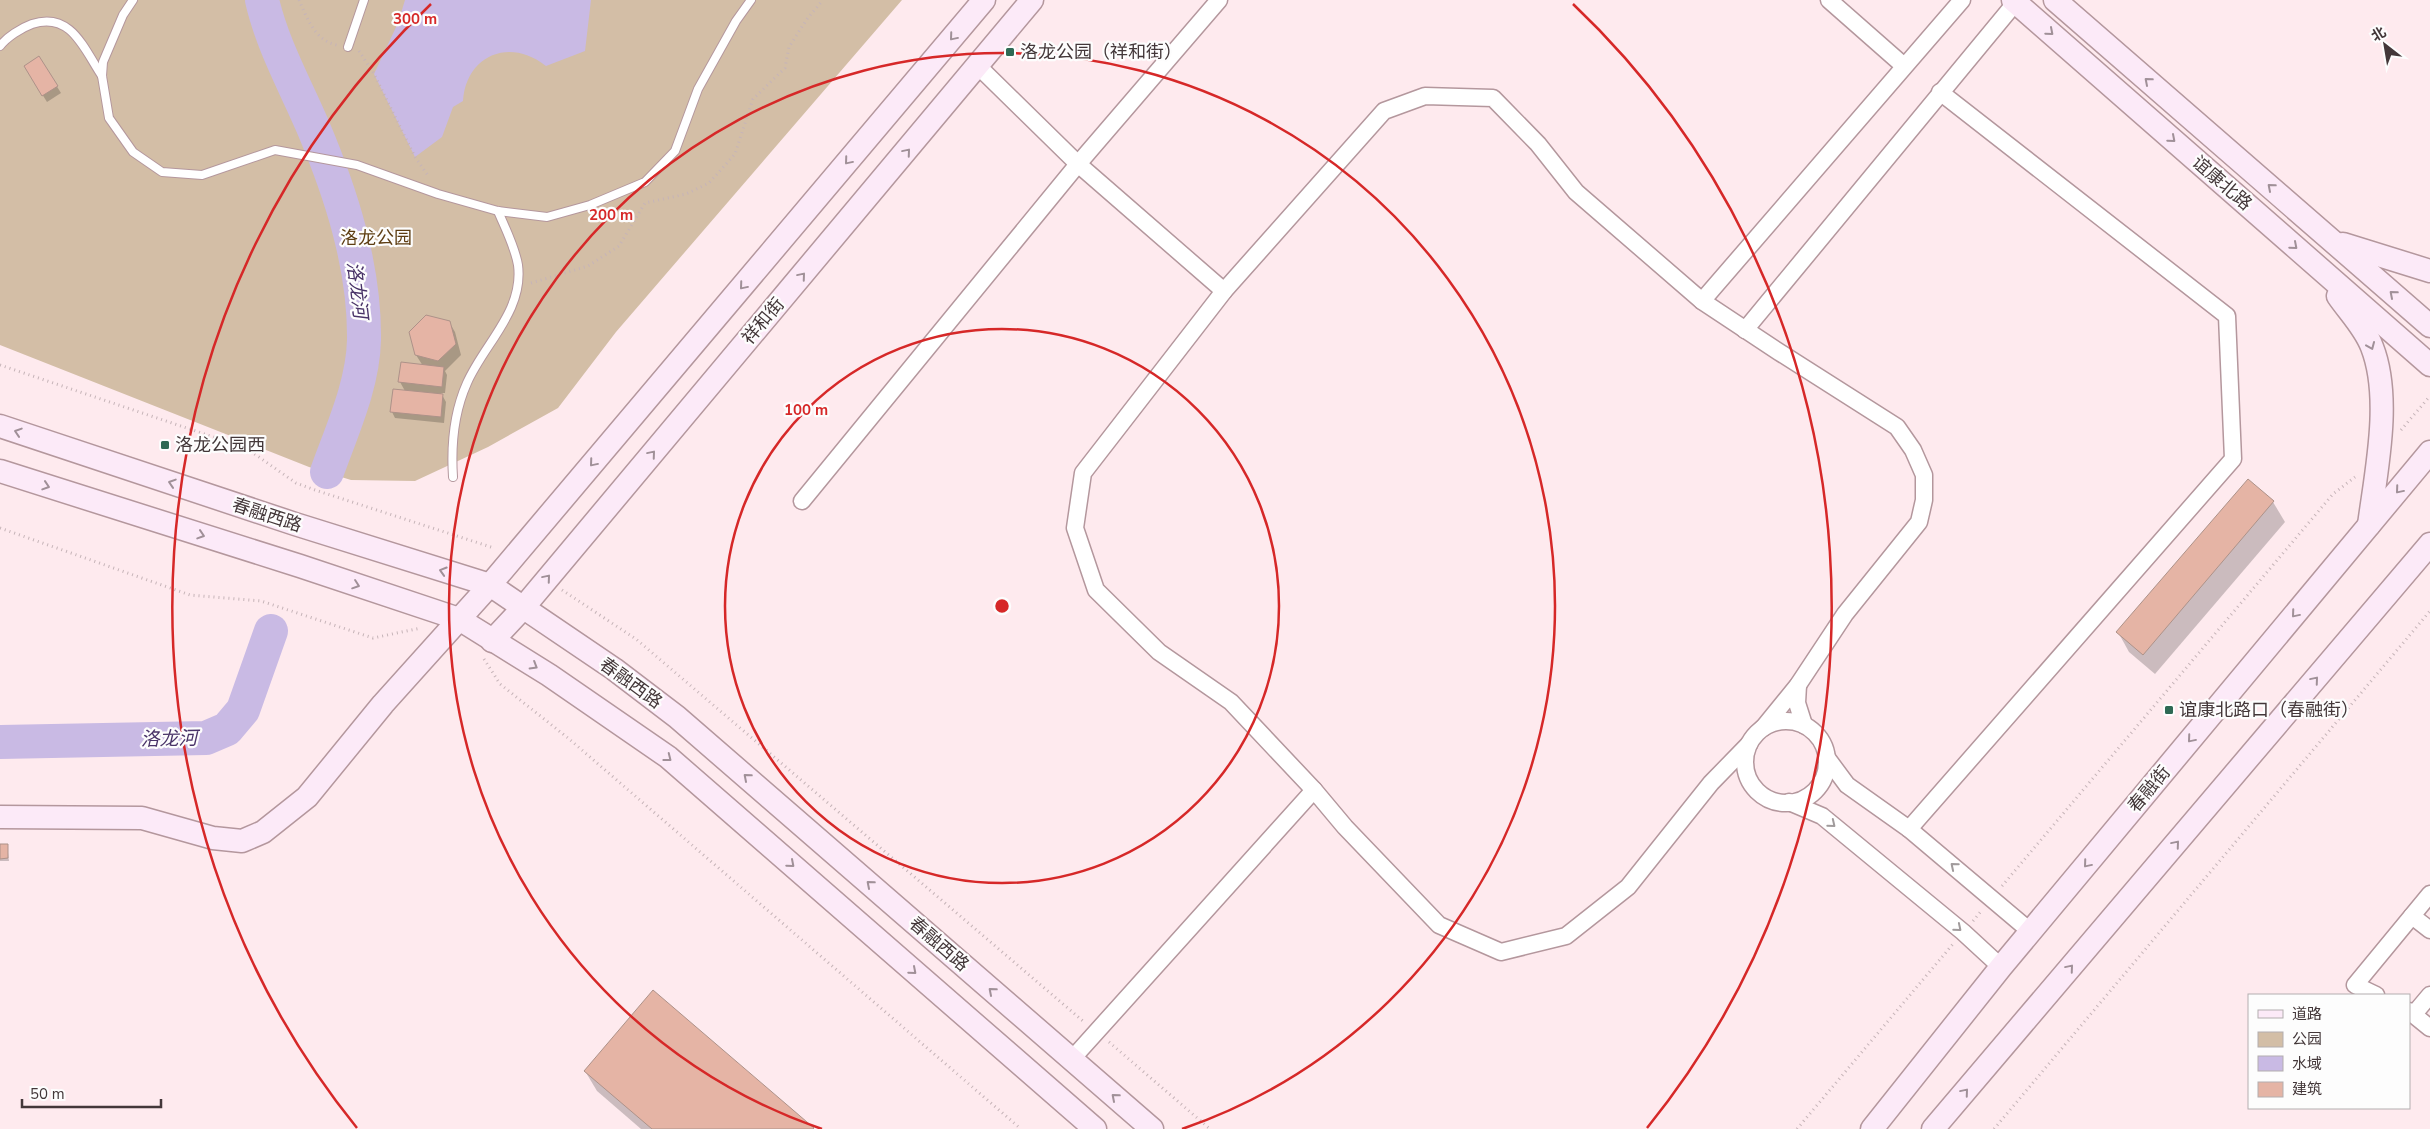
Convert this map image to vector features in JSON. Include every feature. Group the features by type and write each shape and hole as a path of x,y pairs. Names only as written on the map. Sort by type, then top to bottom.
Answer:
{"main road":[{"path":"0,817 142,818 213,838 242,841 263,832 307,796 383,704 516,555 984,0"},
{"name":"祥和街","path":"486,646 523,608 979,66 1032,0"},
{"name":"谊康北路","path":"2055,0 2430,326"},
{"name":"谊康北路","path":"2015,1 2430,365"},
{"path":"2334,241 2430,271"},
{"path":"2313,263 2372,346 2379,372 2381,405 2378,457 2369,525"},
{"name":"春融西路","path":"0,426 265,514 490,585 614,669 678,717 1152,1129"},
{"name":"春融街","path":"1872,1129 2001,967 2430,452"},
{"path":"0,471 300,566 459,619 486,646 549,675 668,758 1095,1129"},
{"path":"1933,1129 2430,544"}],"street":[{"path":"802,501 1078,164 1219,0"},
{"path":"1829,0 1904,66"},
{"path":"1702,301 1962,0"},
{"path":"1745,330 2015,1"},
{"path":"979,66 1078,164 1224,291"},
{"path":"1909,829 2233,459 2226,316 1940,92"},
{"path":"1425,96 1493,98 1538,144 1576,192 1702,301 1897,427 1912,450 1924,475 1924,500 1919,522 1845,614 1798,685 1749,744 1711,783 1628,887 1566,936 1501,952 1439,925 1345,827 1314,790 1231,702 1159,652 1096,590 1075,528 1083,473 1224,291 1384,111 1425,96"},
{"path":"1798,685 1797,703 1804,725"},
{"path":"1763,728 1783,721 1804,725 1820,738 1827,758 1847,785 1909,829 2031,932"},
{"path":"1749,744 1745,765 1753,785"},
{"path":"1789,802 1800,800 1817,788 1823,779 1827,758"},
{"path":"1711,783 1732,779 1753,785 1769,798 1789,802 1822,816 1963,932 2001,967"},
{"path":"1072,1059 1314,790"},
{"path":"2374,994 2355,985 2430,894"},
{"path":"2412,916 2430,930"},
{"path":"2430,995 2412,1012 2430,1028"}],"lane":[{"path":"133,0 124,15 103,62 102,76 110,118 133,152 162,172 202,175 275,150 357,165 438,194 498,211 547,217 590,205 644,182 675,150 698,89 736,21 751,0"},
{"path":"348,48 364,0"},
{"path":"0,46 25,26 44,20 62,23 74,35 102,76"},
{"path":"453,477 455,421 467,382 505,321 518,286 518,264 498,211"}],"path":[{"path":"299,0 311,28 332,44 357,49 374,74 415,157 438,194"},
{"path":"518,286 588,266 618,246 645,203 686,194 709,184 735,154 753,99 785,68 789,48 807,19 823,0"},
{"path":"0,365 246,448 296,483 315,490 417,525 516,555"},
{"path":"1797,1129 2333,494 2378,457 2430,396"},
{"path":"0,528 190,595 261,601 373,638 459,619"},
{"path":"546,580 636,639 1210,1129"},
{"path":"1994,1129 2430,611"},
{"path":"486,646 500,684 576,744 1021,1129"}],"green space":[{"name":"洛龙公园","path":"0,0 902,0 616,332 558,408 488,447 415,481 351,480 309,467 0,345"}],"water":[{"path":"405,0 591,0 585,51 546,66 532,57 518,53 505,52 492,55 481,62 472,72 466,85 463,101 453,107 442,137 415,157 374,74 398,23"}],"building":[{"path":"39,56 58,86 42,96 24,66"},
{"path":"426,315 450,321 456,344 438,361 415,355 409,332"},
{"path":"401,362 444,367 442,387 398,382"},
{"path":"393,389 443,394 441,417 390,412"},
{"path":"2248,479 2274,501 2143,655 2116,632"},
{"path":"0,844 8,844 8,858 0,859"},
{"path":"653,990 814,1128 652,1129 584,1071"}],"waterway":[{"name":"洛龙河","path":"262,0 278,48 313,127 342,204 356,258 360,285 363,313 363,357 351,407 327,472"},
{"name":"洛龙河","path":"0,742 206,738 227,729 243,710 271,631"}],"place":[{"name":"洛龙公园（祥和街）","path":"1010,52"},
{"name":"洛龙公园西","path":"165,445"},
{"name":"谊康北路口（春融街）","path":"2169,710"}]}
